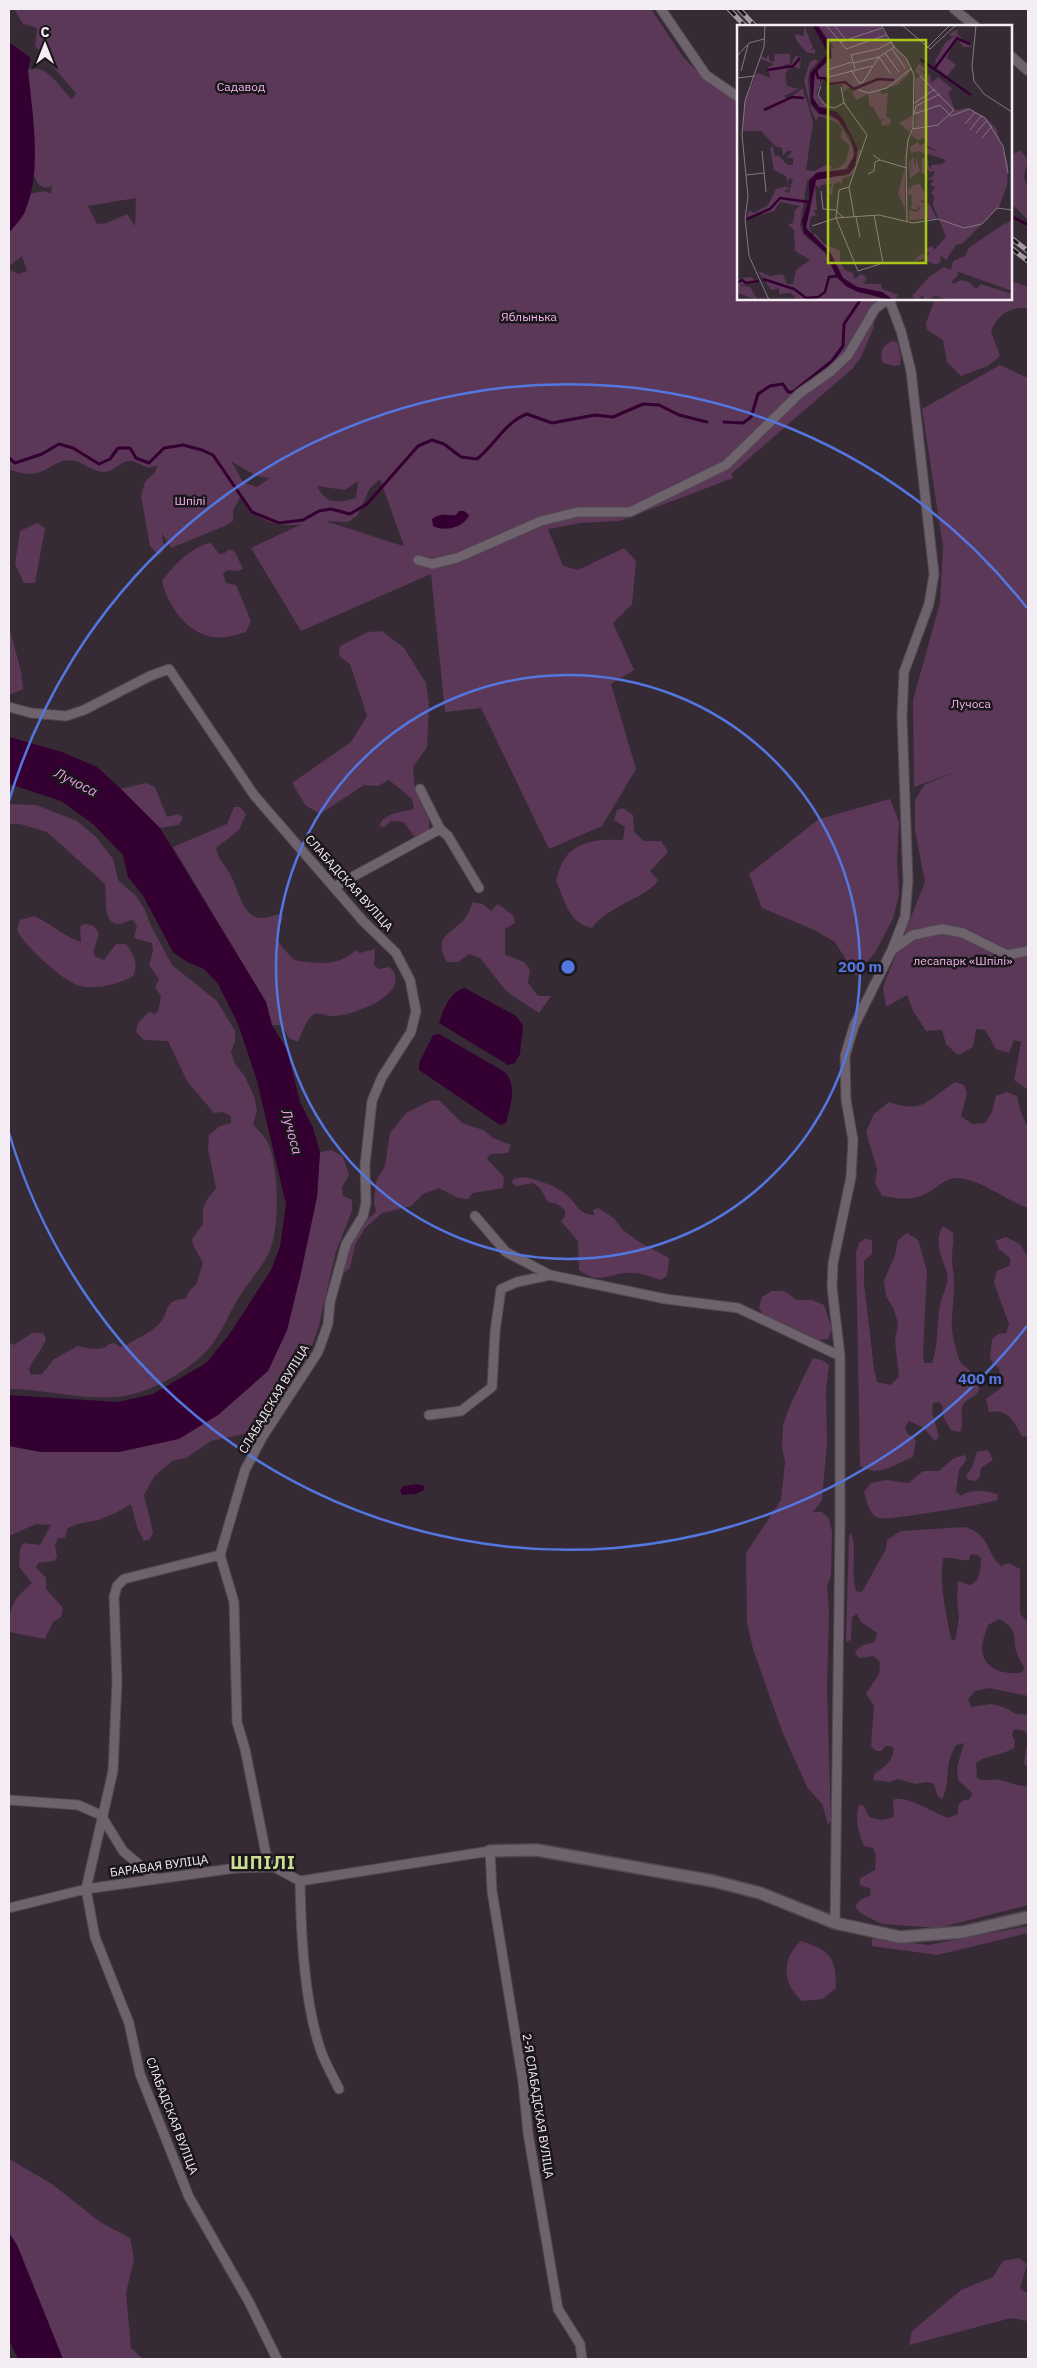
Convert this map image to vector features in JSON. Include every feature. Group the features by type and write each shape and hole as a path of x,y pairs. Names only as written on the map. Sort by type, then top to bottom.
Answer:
{"street":[{"path":"660,9 706,75 737,95"},
{"path":"954,9 973,25"},
{"path":"1012,57 1028,71"},
{"path":"418,560 432,564 457,558 541,521 578,512 630,512 726,465 800,393 830,372 848,355 875,309 888,300"},
{"path":"835,1923 840,1356 832,1287 833,1263 851,1177 853,1140 846,1100 846,1056 854,1026 892,950 905,917 908,881 902,717 904,672 929,604 934,574 911,371 901,331 889,300"},
{"name":"СЛАБАДСКАЯ ВУЛІЦА","path":"9,707 31,713 66,716 84,710 150,676 169,669 254,795 363,921 396,953 410,980 416,1011 411,1032 382,1077 372,1100 365,1166 366,1203 362,1216 346,1244 330,1302 328,1324 318,1352 263,1436 245,1470 220,1555 124,1579 117,1586 114,1597 117,1681 113,1772 101,1815 86,1888 94,1937 129,2023 140,2074 189,2197 249,2302 277,2359"},
{"path":"420,789 440,829 448,836 478,888"},
{"path":"334,887 440,829"},
{"path":"892,950 913,935 942,929 962,934 1007,955 1028,951"},
{"path":"475,1216 506,1252 550,1275 666,1299 738,1308 840,1356"},
{"path":"429,1415 461,1411 492,1387 495,1332 501,1289 517,1282 550,1275"},
{"path":"220,1555 234,1602 237,1722 245,1749 266,1854 274,1867"},
{"path":"9,1800 78,1805 101,1815 123,1850 156,1879"},
{"path":"339,2088 322,2054 311,2009 300,1918 300,1880 490,1851 537,1850 713,1880 760,1893 835,1923 900,1937 963,1932 1028,1917"},
{"name":"2-Я СЛАБАДСКАЯ ВУЛІЦА","path":"490,1851 492,1891 523,2082 528,2133 558,2309 580,2344 582,2359"},
{"name":"БАРАВАЯ ВУЛІЦА","path":"9,1908 86,1888 236,1868 274,1867 300,1880"}],"green space":[{"name":"Яблынька","path":"14,9 651,9 683,57 709,83 737,101 737,300 875,300 874,327 861,357 852,369 731,474 733,478 620,521 581,523 548,529 563,566 578,570 624,548 636,561 632,604 613,623 634,670 611,684 636,769 602,826 549,849 481,708 445,712 431,574 301,631 251,548 302,524 283,525 266,520 251,511 241,496 233,510 233,521 227,525 171,548 162,533 164,550 159,555 150,546 141,496 145,482 155,472 158,465 147,467 128,461 104,472 97,471 75,461 67,460 32,474 9,469 9,269 18,274 27,271 22,256 9,266 9,233 25,212 29,194 44,191 51,194 52,186 46,188 39,185 34,176 34,138 28,70 35,68 47,73 72,99 76,93 35,46 37,28 23,24","holes":["136,198 135,226 127,214 107,223 97,224 88,206","231,461 256,476 270,478 257,487 243,482","380,479 404,546 325,521 348,522 357,516 370,488","358,481 356,498 344,501 333,501 324,497 317,486 345,490"]},
{"path":"1020,150 1028,160 1024,176 1028,190 1028,220 1012,204 1012,155"},
{"path":"1012,281 1028,287 1028,309 1016,308 1005,312 997,320 991,331 1000,356 988,366 961,376 947,362 943,340 927,330 926,323 935,300 1012,300"},
{"path":"892,341 897,342 901,357 900,365 894,366 883,363 882,350"},
{"path":"1000,365 1028,378 1028,1090 1014,1080 1021,1042 1014,1040 1009,1053 996,1049 985,1030 976,1029 973,1047 958,1055 946,1044 942,1030 926,1031 913,1011 907,995 886,1007 883,987 925,882 915,830 915,800 924,785 958,771 914,787 913,700 940,603 943,547 922,409"},
{"path":"37,523 45,528 35,583 24,583 15,564 20,531"},
{"path":"211,543 219,554 225,553 229,549 235,552 243,569 237,571 227,570 223,574 226,583 236,585 251,621 246,632 227,637 203,634 184,622 170,603 165,592 162,581 172,569 190,552"},
{"path":"9,627 21,671 23,689 9,695"},
{"path":"382,631 404,648 426,683 429,705 427,747 413,767 415,790 429,820 429,830 416,839 404,822 391,821 384,827 379,826 389,816 414,809 412,799 389,780 378,786 364,785 320,814 305,805 292,783 351,742 367,716 350,664 339,656 340,646 368,632"},
{"path":"146,783 155,787 167,817 179,814 183,818 179,825 160,828 121,789"},
{"path":"890,799 899,822 897,860 899,894 893,919 876,951 856,976 835,942 812,929 762,908 749,874 819,819"},
{"path":"9,804 36,805 77,821 96,837 113,859 118,880 136,896 145,910 151,926 172,965 217,1001 235,1031 235,1041 231,1052 235,1064 244,1075 254,1096 257,1111 253,1124 267,1141 274,1164 277,1211 273,1239 267,1257 239,1297 210,1347 177,1374 147,1390 137,1393 122,1396 90,1397 9,1389 9,1342 14,1345 32,1333 43,1333 46,1339 29,1369 31,1375 42,1374 54,1359 78,1346 100,1349 114,1343 120,1347 125,1346 156,1327 163,1320 170,1304 185,1299 189,1291 196,1285 203,1263 193,1245 192,1239 203,1224 203,1210 206,1201 216,1188 208,1149 209,1135 220,1126 231,1123 231,1116 223,1112 214,1113 187,1081 168,1041 144,1040 136,1032 138,1023 149,1012 154,1014 158,1012 161,996 155,987 159,979 149,965 153,951 152,943 134,938 137,926 133,920 118,924 110,919 106,908 105,884 47,832 20,824 9,824"},
{"path":"234,807 240,807 246,814 239,830 216,848 217,852 232,878 243,904 252,915 258,918 278,914 283,918 278,932 279,941 294,960 311,963 335,962 356,950 360,953 375,949 374,965 379,969 389,967 395,974 396,979 392,990 368,1007 339,1016 318,1013 310,1017 298,1042 289,1038 282,1025 272,1025 266,1002 173,847 227,824"},
{"path":"623,808 633,815 634,832 644,841 661,841 668,852 650,871 658,880 654,886 608,913 592,928 584,926 568,910 556,880 565,858 577,847 600,840 623,840 625,827 614,820 617,810"},
{"path":"473,902 483,904 491,911 498,904 514,916 515,923 505,929 505,955 524,962 530,970 528,983 538,996 551,996 539,1013 507,992 480,958 469,954 458,962 447,962 443,953 443,941 466,917"},
{"path":"34,916 81,942 80,927 84,924 94,926 99,934 93,952 96,957 104,960 116,944 126,944 133,955 135,963 133,976 121,982 101,987 80,986 64,978 27,945 17,930 20,920"},
{"path":"956,1082 964,1085 967,1093 961,1116 972,1124 985,1123 992,1112 996,1096 1007,1092 1017,1096 1020,1110 1028,1128 1028,1208 974,1182 957,1178 945,1181 921,1196 900,1198 882,1196 875,1183 877,1169 866,1132 874,1114 889,1102 901,1106 919,1106"},
{"path":"439,1100 462,1123 483,1130 493,1138 511,1145 508,1153 490,1154 487,1159 504,1177 503,1188 473,1193 468,1199 458,1198 439,1188 423,1194 411,1206 382,1213 365,1228 355,1245 350,1268 344,1273 346,1256 353,1239 363,1224 376,1212 374,1201 376,1181 385,1166 390,1133 406,1113 430,1101"},
{"path":"332,1150 343,1157 349,1175 342,1187 343,1196 352,1200 352,1211 336,1251 319,1325 306,1364 257,1431 211,1441 186,1458 172,1461 154,1477 144,1495 153,1532 150,1539 144,1541 137,1527 131,1504 107,1517 67,1529 65,1538 58,1538 55,1545 57,1557 54,1561 38,1563 36,1567 46,1578 46,1589 63,1608 61,1617 53,1622 45,1639 9,1632 13,1604 20,1594 32,1583 19,1567 20,1549 23,1543 40,1545 51,1525 36,1524 9,1536 9,1446 41,1452 218,1415 268,1371 287,1330 317,1197 320,1152"},
{"path":"526,1177 559,1189 580,1210 588,1214 594,1215 593,1210 598,1208 614,1218 622,1229 636,1240 669,1258 667,1276 661,1280 630,1273 602,1278 586,1275 579,1270 578,1241 561,1221 565,1217 565,1210 557,1204 548,1202 540,1188 533,1183 517,1186 512,1183 513,1179"},
{"path":"943,1226 953,1233 953,1338 959,1359 976,1376 979,1382 979,1390 963,1405 960,1432 951,1430 944,1418 942,1405 938,1402 933,1403 932,1412 939,1437 935,1441 924,1428 909,1421 905,1427 908,1434 916,1440 913,1457 887,1469 874,1471 860,1466 856,1252 859,1243 866,1238 872,1241 872,1254 864,1261 864,1283 874,1369 877,1382 890,1385 899,1377 895,1341 898,1323 894,1310 886,1296 884,1281 895,1255 898,1240 907,1233 918,1240 927,1271 924,1363 932,1363 936,1349 941,1302 948,1277 939,1243 940,1232"},
{"path":"1006,1237 1020,1244 1028,1258 1028,1437 1022,1436 1013,1421 1006,1414 989,1412 986,1399 1002,1387 999,1369 990,1359 992,1339 998,1334 1006,1333 1009,1324 994,1283 997,1271 1010,1265 1010,1258 999,1249 995,1241"},
{"path":"772,1291 784,1291 797,1300 812,1300 824,1305 832,1329 828,1339 818,1340 764,1316 759,1308 762,1297"},
{"path":"813,1358 822,1360 829,1365 826,1390 827,1443 822,1500 813,1512 822,1512 829,1519 832,1532 831,1575 827,1586 829,1612 827,1688 831,1821 828,1825 822,1804 807,1787 782,1731 753,1649 747,1623 746,1553 781,1500 785,1462 782,1448 783,1425 791,1403"},
{"path":"988,1450 993,1460 981,1468 980,1476 976,1481 968,1480 966,1476 972,1467 977,1452"},
{"path":"965,1455 967,1459 959,1470 956,1491 961,1496 974,1491 990,1492 998,1495 997,1500 937,1512 899,1517 879,1518 871,1511 864,1492 871,1483 886,1480 909,1483 923,1471 939,1471 954,1458"},
{"path":"965,1527 979,1534 1001,1566 1009,1563 1020,1569 1020,1614 1028,1622 1028,1696 989,1688 975,1691 968,1699 971,1707 991,1704 1006,1708 1016,1714 1028,1715 1028,1737 1025,1731 1014,1729 1012,1735 1015,1741 1014,1748 976,1763 977,1778 1028,1786 1028,1905 938,1928 882,1924 860,1913 855,1906 861,1899 870,1896 871,1889 860,1885 860,1878 875,1870 876,1855 873,1848 864,1846 860,1836 857,1820 859,1805 864,1806 869,1817 882,1820 894,1817 893,1800 905,1800 948,1818 958,1814 958,1806 962,1801 970,1799 972,1793 958,1780 957,1767 964,1743 956,1745 952,1752 945,1793 942,1800 937,1795 933,1783 916,1784 898,1779 889,1782 873,1780 875,1773 890,1760 894,1749 891,1746 885,1746 882,1751 876,1751 871,1746 874,1706 866,1694 879,1674 880,1662 874,1656 858,1658 855,1651 863,1645 875,1642 877,1633 861,1622 857,1614 852,1617 851,1640 846,1642 849,1536 851,1533 854,1547 854,1584 856,1591 862,1592 886,1549 887,1540 901,1531","holes":["971,1554 978,1555 981,1559 980,1571 976,1581 970,1585 958,1581 959,1618 955,1641 951,1639 944,1599 942,1579 943,1558 969,1560","999,1619 1006,1623 1013,1632 1016,1651 1024,1667 1023,1672 1010,1673 996,1670 986,1662 983,1656 982,1645 988,1625"]},
{"path":"1028,1737 1028,1768 1024,1763"},
{"path":"1028,1926 1028,1933 937,1955 872,1946 872,1938 928,1945"},
{"path":"801,1941 819,1948 833,1962 836,1988 823,1999 802,2001 791,1987 786,1971 787,1963 794,1948"},
{"path":"9,2159 52,2184 100,2222 130,2238 134,2259 126,2293 131,2348 143,2359 63,2359 17,2245 9,2233"},
{"path":"1019,2258 1027,2264 1020,2289 1028,2293 1028,2321 1011,2318 909,2345 912,2331 961,2290 993,2277 1003,2261"}],"water":[{"path":"9,42 31,58 28,70 34,123 35,160 34,178 25,211 9,233"},
{"path":"459,511 464,511 469,515 458,526 443,529 433,526 432,519 442,515 456,515"},
{"name":"Лучоса","path":"9,737 62,752 97,767 160,828 266,1002 272,1025 287,1050 300,1102 313,1128 320,1152 317,1197 301,1273 287,1330 268,1371 218,1415 179,1439 119,1452 41,1452 9,1446 9,1395 118,1402 153,1394 206,1363 229,1335 271,1270 280,1247 286,1204 257,1081 238,1024 218,984 204,969 187,962 173,952 142,894 128,877 123,855 93,824 61,801 9,784"},
{"path":"465,988 516,1016 523,1025 520,1054 515,1063 508,1065 439,1023 445,1007 452,997 456,992"},
{"path":"439,1034 505,1072 509,1078 512,1090 506,1123 500,1125 419,1070 419,1063 433,1035"},
{"path":"417,1484 424,1486 424,1490 416,1494 402,1495 400,1491 403,1486"},
{"path":"9,2233 17,2245 63,2359 18,2359 9,2340"}],"waterway":[{"path":"1012,217 1028,225"},
{"path":"724,422 743,423 751,417 758,394 770,386 783,384 788,392 793,392 832,361 843,346 844,324 860,300"},
{"path":"9,458 15,463 42,454 59,444 73,448 99,464 110,459 118,448 130,448 136,458 149,463 164,448 183,445 213,455 252,512 279,523 303,520 319,511 331,509 350,514 367,504 418,446 432,440 444,444 461,457 477,459 512,422 527,414 552,423 595,415 613,417 643,404 659,405 679,415 707,422"}],"railway":[{"path":"729,9 744,25"},
{"path":"739,9 754,25"},
{"path":"1012,239 1028,251"},
{"path":"1012,249 1028,261"}],"district":[{"name":"ШПІЛІ","path":"263,1863"}],"park label":[{"name":"Садавод","path":"241,87"},
{"name":"Шпілі","path":"190,501"},
{"name":"лесапарк «Шпілі»","path":"963,961"}]}
